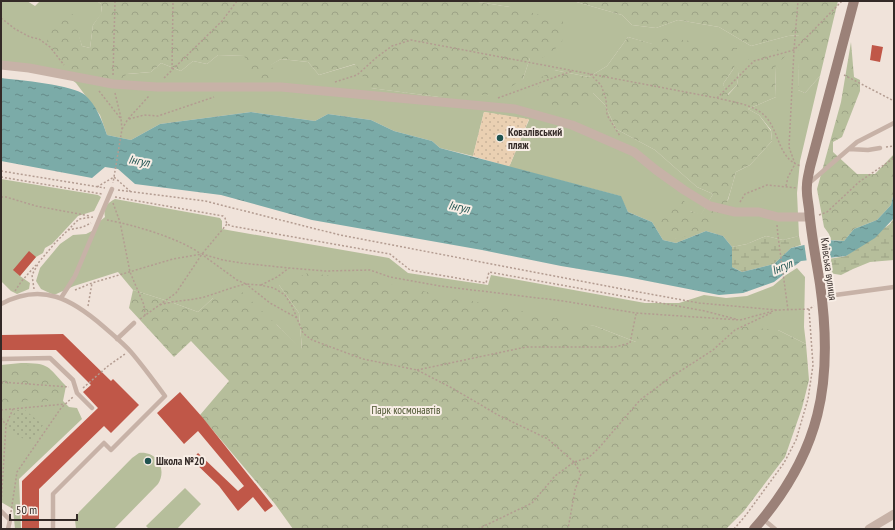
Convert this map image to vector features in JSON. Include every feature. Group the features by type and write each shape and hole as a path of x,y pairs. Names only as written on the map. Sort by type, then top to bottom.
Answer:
{"street":[{"name":"Київська вулиця","path":"754,529 791,481 805,452 816,422 823,390 826,357 822,302 811,230 807,185 810,167 854,1"},
{"path":"1,65 29,68 113,84 157,87 281,87 515,109 572,125 634,152 679,186 710,206 735,212 758,212 778,217 810,218"},
{"path":"869,529 894,514"}],"lane":[{"path":"807,185 816,179 857,142 894,123"},
{"path":"849,149 868,150 880,148"},
{"path":"61,298 75,276 112,189"},
{"path":"822,302 828,296 894,287"},
{"path":"1,304 9,300 34,294 61,298 74,304 87,312 130,351 165,396 111,450 104,443 54,494 53,529"},
{"path":"117,339 134,323"},
{"path":"1,359 50,358 73,380 77,393 92,408"},
{"path":"1,511 10,520 8,529"},
{"path":"763,519 774,529"}],"path":[{"path":"112,189 122,129 113,84 115,1"},
{"path":"172,69 173,1"},
{"path":"122,129 128,119 172,69 222,21 237,1"},
{"path":"795,164 788,147 798,1"},
{"path":"717,98 754,61 794,50 842,1"},
{"path":"1,18 15,29 30,37 39,39 50,47 66,68"},
{"path":"334,82 357,75 392,46 411,40 748,105 762,113 771,122 786,157 802,167 810,167"},
{"path":"493,100 573,71"},
{"path":"590,74 601,85 606,99 607,114 621,137"},
{"path":"843,75 894,102"},
{"path":"96,88 121,119"},
{"path":"128,119 144,115 158,116 215,96"},
{"path":"810,218 828,212 859,182 894,158"},
{"path":"786,186 788,177 795,164"},
{"path":"1,171 97,187 205,201 340,235 699,302 777,310 809,309 822,302"},
{"path":"1,177 223,216 227,224"},
{"path":"735,212 745,194 767,185 800,188 807,185"},
{"path":"109,196 120,222 130,272 144,305 145,316"},
{"path":"1,197 6,197 36,206 120,222 190,246 237,280 246,284 270,302 297,318"},
{"path":"9,300 21,282 79,219 92,217"},
{"path":"68,230 83,227 99,218"},
{"path":"134,323 176,292 202,254 227,224"},
{"path":"227,224 390,254 410,270 486,283 488,272 705,311 740,320"},
{"path":"777,229 788,310"},
{"path":"74,291 92,283 173,259 202,254 235,262 289,268 325,271 370,270 390,277 440,286 555,300 636,313 740,320 777,310"},
{"path":"34,294 32,275 39,262"},
{"path":"260,285 277,278 289,268"},
{"path":"87,312 92,283"},
{"path":"160,305 204,297 235,286 246,284 274,288 285,295 292,306 303,333 312,340 363,359 417,370 452,388 498,415 548,439 574,462 581,474 575,490 568,529"},
{"path":"734,529 784,463 796,440 808,399 813,365 809,309"},
{"path":"478,529 532,503 555,476 574,462 588,458 598,449 640,400 713,350 735,330 777,310"},
{"path":"417,370 526,347 615,347 630,343 636,313"},
{"path":"10,520 17,472 61,408 108,366 130,351"},
{"path":"1,382 75,387"},
{"path":"1,410 65,404"},
{"path":"1,505 6,424 13,409"},
{"path":"1,418 6,424"}],"green space":[{"path":"1,1 27,1 35,6 40,1 97,1 101,4 102,13 93,25 90,48 82,46 78,34 46,44 128,74 151,72 161,63 181,71 193,61 207,64 218,55 245,56 254,72 254,82 270,65 281,59 308,62 319,75 356,64 371,88 439,97 523,79 530,58 542,58 510,7 472,1 573,1 622,15 632,25 656,28 678,20 719,27 751,46 788,36 800,35 798,90 805,93 820,76 800,161 797,193 799,236 783,240 766,236 747,244 732,247 723,236 706,231 676,243 663,240 652,222 628,212 620,196 509,167 529,120 484,112 473,156 440,148 432,141 394,131 371,120 328,114 315,121 251,112 160,124 131,140 107,135 100,115 76,83 60,71 1,62","holes":["628,37 734,68 723,84 727,95 737,85 739,72 775,67 776,97 748,109 759,115 771,130 772,141 750,165 736,172 728,200 675,239 690,211 701,215 713,194 697,187 655,150 616,129 605,105 593,93 554,70 589,77 607,66"]},
{"path":"97,1 472,1 510,7 563,21 562,44 542,58 530,58 523,79 500,94 439,97 370,88 355,64 319,75 308,62 281,59 271,65 277,78 272,83 254,82 253,72 244,56 218,55 207,64 193,61 181,71 161,63 151,72 127,74 108,90 88,75 69,68 46,44 55,21 73,14 82,46 90,48 93,25 102,12 101,4"},
{"path":"573,1 838,1 820,76 805,93 798,90 799,35 788,36 751,46 719,27 678,20 656,28 632,25 622,15"},
{"path":"628,37 653,44 663,37 737,48 734,68 723,84 728,95 737,85 739,72 751,56 780,49 788,53 775,67 776,97 748,109 759,115 771,131 772,141 750,165 736,172 723,212 714,225 696,234 675,239 657,224 659,214 683,199 690,211 701,214 713,194 697,187 655,150 616,129 605,105 593,93 579,108 556,108 538,93 538,79 554,70 589,77 607,66"},
{"path":"851,42 854,77 860,80 860,91 842,137 833,142 833,152 857,174 875,174 894,154 894,192 891,205 877,220 854,229 844,241 831,240 824,227 817,189 841,102"},
{"path":"1,179 98,195 101,197 94,211 78,216 52,244 45,248 43,253 36,257 20,276 30,283 29,289 17,294 11,291 1,281"},
{"path":"115,199 220,218 222,221 222,229 389,258 408,273 488,285 491,275 645,303 679,303 704,295 726,298 747,296 773,286 797,268 805,277 804,327 806,344 778,330 636,342 595,326 279,285 299,313 302,350 277,325 213,298 198,312 133,290 118,272 74,286 54,295 41,289 36,281 40,268 60,244 73,235 86,234 96,229 99,222 105,217 106,206"},
{"path":"894,218 894,260 870,262 841,275 829,273 829,259 846,256 890,224"},
{"path":"766,236 783,240 799,236 801,245 791,248 774,264 742,272 732,267 732,247 747,244"},
{"name":"Парк космонавтів","path":"308,273 368,280 595,326 636,342 640,324 706,323 778,330 806,344 809,380 802,408 785,457 744,511 726,529 293,529 275,504 200,415 229,381 191,341 174,357 129,308 133,290 198,312 213,298 242,292 302,349 299,313 279,285"},
{"path":"21,363 43,365 51,370 66,386 63,401 69,407 77,408 82,419 19,479 21,529 15,529 13,509 1,502 1,365"},
{"path":"37,365 43,368 49,376 59,383 62,394 61,400 46,401 34,404 27,400 23,403 3,406 1,397 1,368"},
{"path":"16,410 25,410 43,425 30,443 8,429 8,424"},
{"path":"139,453 151,455 159,462 162,473 158,484 114,529 76,529 75,520 79,512 132,458"},
{"path":"185,488 201,504 177,529 149,529 146,526"}],"sand":[{"name":"Ковалівський пляж","path":"484,112 529,119 509,167 473,156"}],"water":[{"name":"Інгул","path":"1,78 70,88 79,91 89,99 95,108 101,118 107,135 131,140 160,124 251,112 315,121 328,114 371,120 394,131 432,141 440,148 621,196 628,212 652,222 663,240 676,243 706,231 723,236 732,247 732,267 742,272 774,264 791,248 826,240 844,241 854,229 877,220 891,205 894,192 894,218 875,238 846,256 801,261 774,282 743,293 719,295 482,250 312,220 221,195 135,184 118,169 105,167 92,178 1,161"}],"pier":[{"path":"822,238 826,261 807,263 804,242"}],"building":[{"path":"872,45 883,47 880,62 870,60"},
{"path":"29,251 36,257 20,276 13,270"},
{"path":"63,334 111,381 113,379 139,405 111,433 104,426 39,489 39,529 22,529 22,481 98,408 83,392 91,385 56,350 1,350 1,335"},
{"path":"180,392 203,418 273,506 265,512 253,497 238,511 219,486 192,460 198,453 238,491 244,486 198,431 184,444 157,413"}],"place":[{"name":"Ковалівський пляж","path":"500,138"},
{"name":"Школа №20","path":"148,461"}]}
